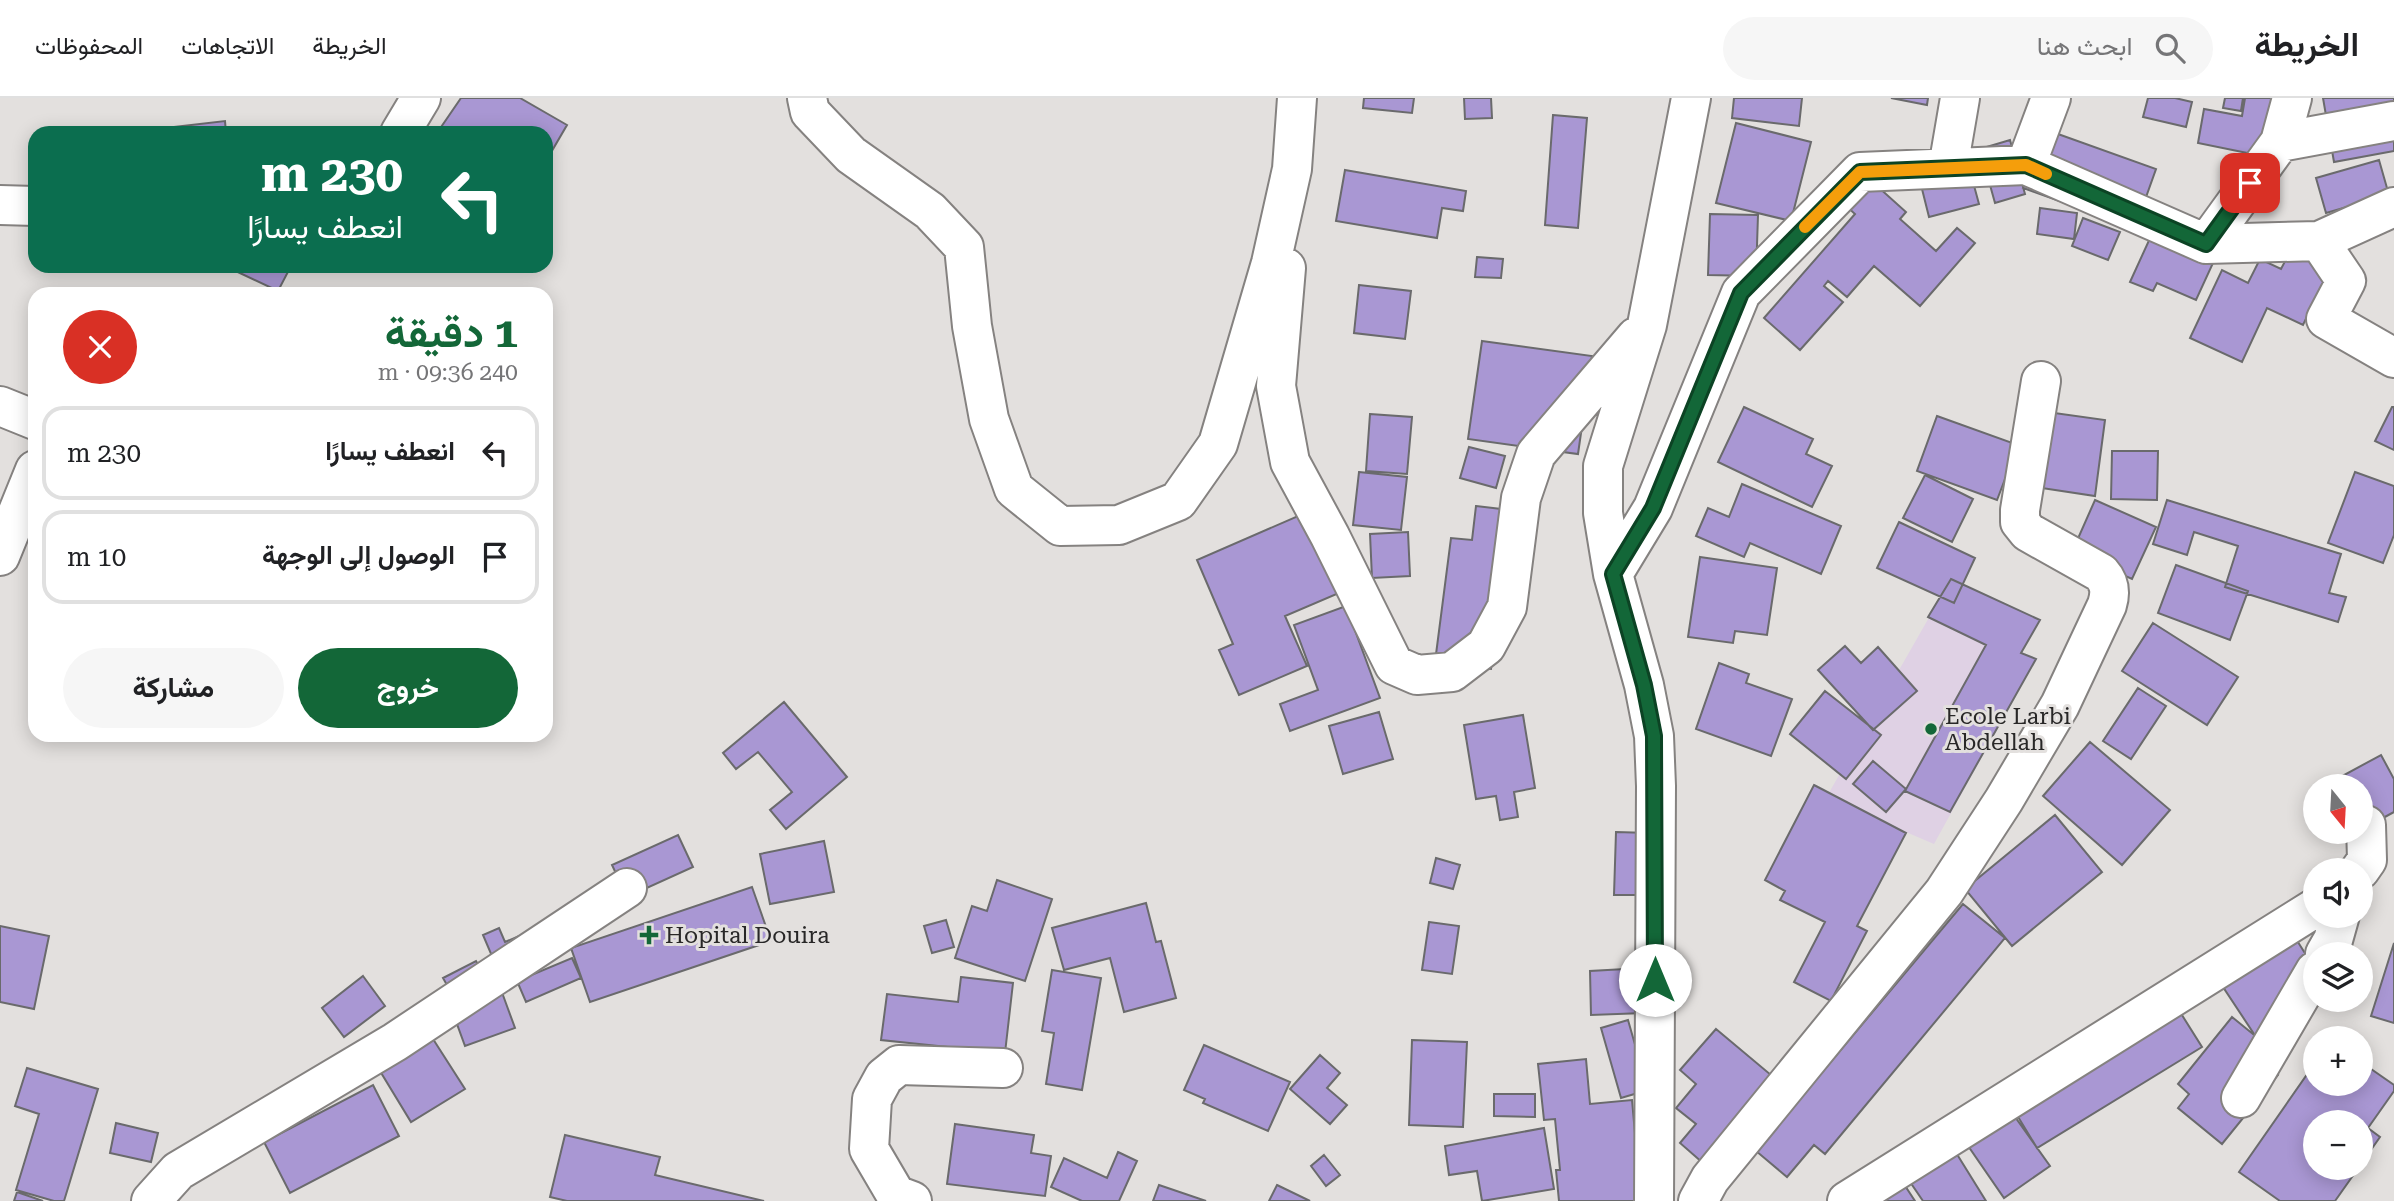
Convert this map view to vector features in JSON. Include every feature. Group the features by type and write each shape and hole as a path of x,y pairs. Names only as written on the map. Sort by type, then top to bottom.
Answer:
{"street":[{"path":"404,126 421,98"},
{"path":"807,98 810,112 851,155 930,211 964,247 971,326 989,419 1014,489 1060,526 1119,525 1178,501 1218,444 1270,262 1292,169 1297,98"},
{"path":"1319,98 1290,226 1276,386 1290,462 1394,665 1417,675 1452,672 1486,646 1507,607 1521,498 1536,454 1647,325"},
{"path":"1654,1201 1654,736 1644,685 1613,574 1603,513 1603,466 1647,325 1691,98"},
{"path":"1948,168 1959,98"},
{"path":"2026,165 2051,98"},
{"path":"2206,244 2280,142 2292,98"},
{"path":"2280,142 2394,121"},
{"path":"1613,574 1653,508 1741,293 1860,172 2026,165 2206,244 2319,241 2394,207"},
{"path":"0,205 28,206"},
{"path":"2319,241 2346,281 2326,319 2394,358"},
{"path":"1698,1201 1710,1180 1944,892 2004,800 2060,705 2107,605 2109,588 2101,573 2028,533 2020,522 2041,381"},
{"path":"0,406 28,417"},
{"path":"0,556 28,487"},
{"path":"2373,873 2394,863"},
{"path":"151,1201 178,1171 395,1042 627,888"},
{"path":"1847,1201 2303,916"},
{"path":"2241,1098 2303,992"},
{"path":"912,1201 896,1195 869,1149 872,1100 884,1077 899,1065 1003,1068"}],"shaded area":[{"name":"Ecole Larbi Abdellah","path":"1951,579 2040,620 2021,653 2036,659 1934,844 1826,798"}],"building":[{"path":"461,98 520,98 567,125 553,149 553,126 442,126"},
{"path":"1364,98 1414,98 1412,113 1363,108"},
{"path":"1464,98 1491,98 1492,118 1465,119"},
{"path":"1734,98 1802,98 1799,126 1732,118"},
{"path":"1891,98 1928,98 1927,105"},
{"path":"2148,98 2175,98 2192,102 2186,127 2143,117"},
{"path":"2225,98 2243,98 2241,111 2223,108"},
{"path":"2245,98 2283,98 2272,158 2198,143 2204,109 2242,116"},
{"path":"2323,98 2394,98 2394,151 2334,162"},
{"path":"1553,115 1587,118 1578,228 1545,225"},
{"path":"225,121 225,126 182,126"},
{"path":"1736,123 1811,142 1791,221 1716,203"},
{"path":"2044,129 2156,169 2135,228 2023,188"},
{"path":"2010,140 2025,194 1995,203 1980,149"},
{"path":"1966,156 1979,204 1929,217 1917,169"},
{"path":"2379,160 2389,195 2326,213 2316,178"},
{"path":"1345,170 1466,191 1463,211 1442,208 1437,238 1336,221"},
{"path":"1867,177 1906,212 1900,219 1936,251 1957,228 1975,243 1920,306 1874,266 1847,297 1828,281 1824,286 1843,302 1800,350 1764,318 1855,214 1844,204"},
{"path":"2040,208 2077,213 2074,239 2037,234"},
{"path":"2162,212 2224,239 2196,300 2157,283 2153,291 2130,282"},
{"path":"1710,214 1758,215 1756,276 1708,275"},
{"path":"2083,218 2120,232 2108,260 2072,246"},
{"path":"2291,250 2330,268 2303,325 2267,308 2242,362 2190,338 2222,270 2248,283 2260,259 2281,269"},
{"path":"1477,257 1503,259 1501,278 1475,277"},
{"path":"240,273 287,273 280,287 270,287"},
{"path":"1359,285 1411,291 1405,339 1354,333"},
{"path":"1482,341 1592,356 1578,454 1468,439"},
{"path":"1744,407 1813,439 1806,454 1832,466 1812,507 1718,462"},
{"path":"2394,407 2394,450 2375,441"},
{"path":"2040,411 2105,420 2095,496 2029,486"},
{"path":"1370,414 1412,417 1407,474 1366,471"},
{"path":"1937,416 2018,445 1997,500 1917,471"},
{"path":"1469,447 1505,456 1496,488 1460,478"},
{"path":"2112,451 2158,451 2157,500 2111,499"},
{"path":"1359,472 1407,477 1401,530 1353,525"},
{"path":"2355,472 2394,486 2394,535 2383,563 2328,543"},
{"path":"1925,475 1973,499 1952,542 1903,518"},
{"path":"1742,484 1841,526 1821,574 1750,543 1744,557 1696,536 1708,508 1729,517"},
{"path":"2095,500 2156,527 2132,579 2072,552"},
{"path":"2167,500 2341,554 2329,593 2346,597 2338,622 2225,587 2238,546 2194,532 2187,555 2153,544"},
{"path":"1476,506 1527,512 1510,528 1491,669 1435,662 1451,538 1472,540"},
{"path":"1305,513 1339,593 1285,616 1307,666 1239,695 1219,650 1233,644 1197,560"},
{"path":"1899,522 1975,558 1954,603 1877,568"},
{"path":"1408,532 1410,576 1372,578 1370,534"},
{"path":"1700,557 1777,568 1767,635 1735,631 1733,643 1688,637"},
{"path":"2176,565 2248,591 2230,640 2158,613"},
{"path":"1951,579 2040,620 2021,653 2036,659 1950,812 1905,791 1986,645 1928,617"},
{"path":"1346,606 1380,698 1290,731 1280,704 1318,690 1294,625"},
{"path":"2153,623 2238,677 2207,725 2122,671"},
{"path":"1845,646 1861,663 1878,647 1917,691 1873,730 1818,670"},
{"path":"1719,663 1749,674 1746,683 1792,699 1771,756 1696,729"},
{"path":"2138,688 2166,706 2131,759 2103,741"},
{"path":"1825,691 1881,735 1846,779 1790,734"},
{"path":"784,702 847,777 786,829 770,810 792,792 758,752 736,769 723,753"},
{"path":"1379,712 1393,759 1343,774 1329,726"},
{"path":"1523,715 1535,788 1514,792 1518,817 1500,820 1496,796 1476,799 1464,725"},
{"path":"2090,742 2170,810 2122,865 2043,796"},
{"path":"2381,755 2394,779 2394,812 2373,823 2373,774 2346,774"},
{"path":"1873,761 1906,789 1886,812 1853,784"},
{"path":"1814,785 1906,833 1857,926 1867,931 1831,1001 1794,982 1825,922 1780,900 1785,891 1765,880"},
{"path":"2055,815 2102,872 2012,946 1965,889"},
{"path":"1616,832 1649,833 1647,895 1614,895"},
{"path":"678,835 693,867 627,897 612,865"},
{"path":"824,841 834,892 770,904 760,854"},
{"path":"1436,858 1460,865 1453,889 1430,883"},
{"path":"997,880 1052,899 1025,981 955,958 972,906 987,911"},
{"path":"752,887 771,941 590,1002 571,948"},
{"path":"1146,903 1156,942 1161,941 1176,998 1124,1012 1110,958 1064,970 1052,928"},
{"path":"1963,904 2005,938 1825,1154 1814,1145 1787,1177 1756,1151"},
{"path":"946,920 954,947 932,953 924,926"},
{"path":"1429,922 1459,926 1452,974 1422,970"},
{"path":"0,926 49,936 34,1009 0,1002"},
{"path":"499,928 505,942 519,936 533,969 503,982 483,935"},
{"path":"2296,939 2303,950 2303,1012 2308,1012 2260,1043 2223,987"},
{"path":"2394,943 2394,1023 2371,1016"},
{"path":"572,958 581,978 526,1002 517,981"},
{"path":"476,961 490,986 457,1003 443,978"},
{"path":"1643,968 1644,1013 1591,1015 1590,971"},
{"path":"1052,970 1101,978 1082,1090 1046,1084 1054,1033 1042,1031"},
{"path":"363,976 385,1006 344,1037 322,1008"},
{"path":"961,977 1013,983 1005,1053 881,1040 887,994 958,1002"},
{"path":"500,987 515,1028 465,1046 450,1005"},
{"path":"2165,988 2202,1047 2037,1148 2000,1087"},
{"path":"2232,1017 2269,1047 2258,1059 2278,1075 2222,1144 2178,1108 2189,1094 2178,1084"},
{"path":"1628,1020 1648,1090 1621,1098 1601,1028"},
{"path":"1716,1029 1771,1075 1743,1108 1754,1119 1711,1170 1680,1143 1696,1124 1676,1108 1696,1084 1680,1070"},
{"path":"433,1039 465,1089 411,1122 380,1071"},
{"path":"1412,1040 1467,1042 1463,1127 1409,1125"},
{"path":"1204,1045 1290,1082 1268,1131 1203,1103 1205,1099 1184,1090"},
{"path":"1320,1055 1340,1073 1327,1088 1347,1105 1330,1124 1290,1089"},
{"path":"1586,1059 1590,1104 1632,1100 1641,1201 1559,1201 1556,1170 1560,1170 1555,1119 1544,1120 1538,1064"},
{"path":"27,1068 98,1089 64,1201 54,1201 16,1190 39,1114 15,1106"},
{"path":"2373,1070 2394,1085 2394,1091 2373,1121 2373,1110 2303,1110 2303,1180 2350,1180 2335,1201 2280,1201 2239,1172 2303,1080 2303,1096 2373,1096"},
{"path":"373,1085 399,1136 290,1193 264,1142"},
{"path":"1998,1093 2050,1166 2004,1198 1953,1124"},
{"path":"1494,1094 1535,1094 1535,1117 1494,1116"},
{"path":"116,1123 158,1133 151,1162 110,1153"},
{"path":"955,1124 1034,1135 1031,1153 1051,1156 1045,1196 947,1184"},
{"path":"1544,1128 1554,1189 1482,1201 1477,1171 1449,1175 1445,1146"},
{"path":"2373,1132 2380,1137 2373,1147"},
{"path":"565,1135 660,1157 655,1175 764,1201 567,1201 550,1197"},
{"path":"1950,1143 1986,1201 1923,1201 1904,1173"},
{"path":"1118,1152 1137,1161 1119,1201 1082,1201 1051,1187 1064,1158 1107,1178"},
{"path":"1324,1155 1340,1175 1326,1186 1311,1166"},
{"path":"1898,1175 1915,1201 1857,1201"},
{"path":"1159,1185 1206,1201 1153,1201"},
{"path":"1277,1185 1310,1201 1269,1201"},
{"path":"17,1192 43,1201 14,1201"}],"slow traffic":[{"path":"1805,227 1860,172 2026,165 2046,174"}],"place":[{"name":"Ecole Larbi Abdellah","path":"1931,729"},
{"name":"Hopital Douira","path":"649,935"}],"route":[{"path":"1655,980 1654,736 1644,685 1613,574 1653,508 1741,293 1860,172 2026,165 2206,244 2250,183"}]}
